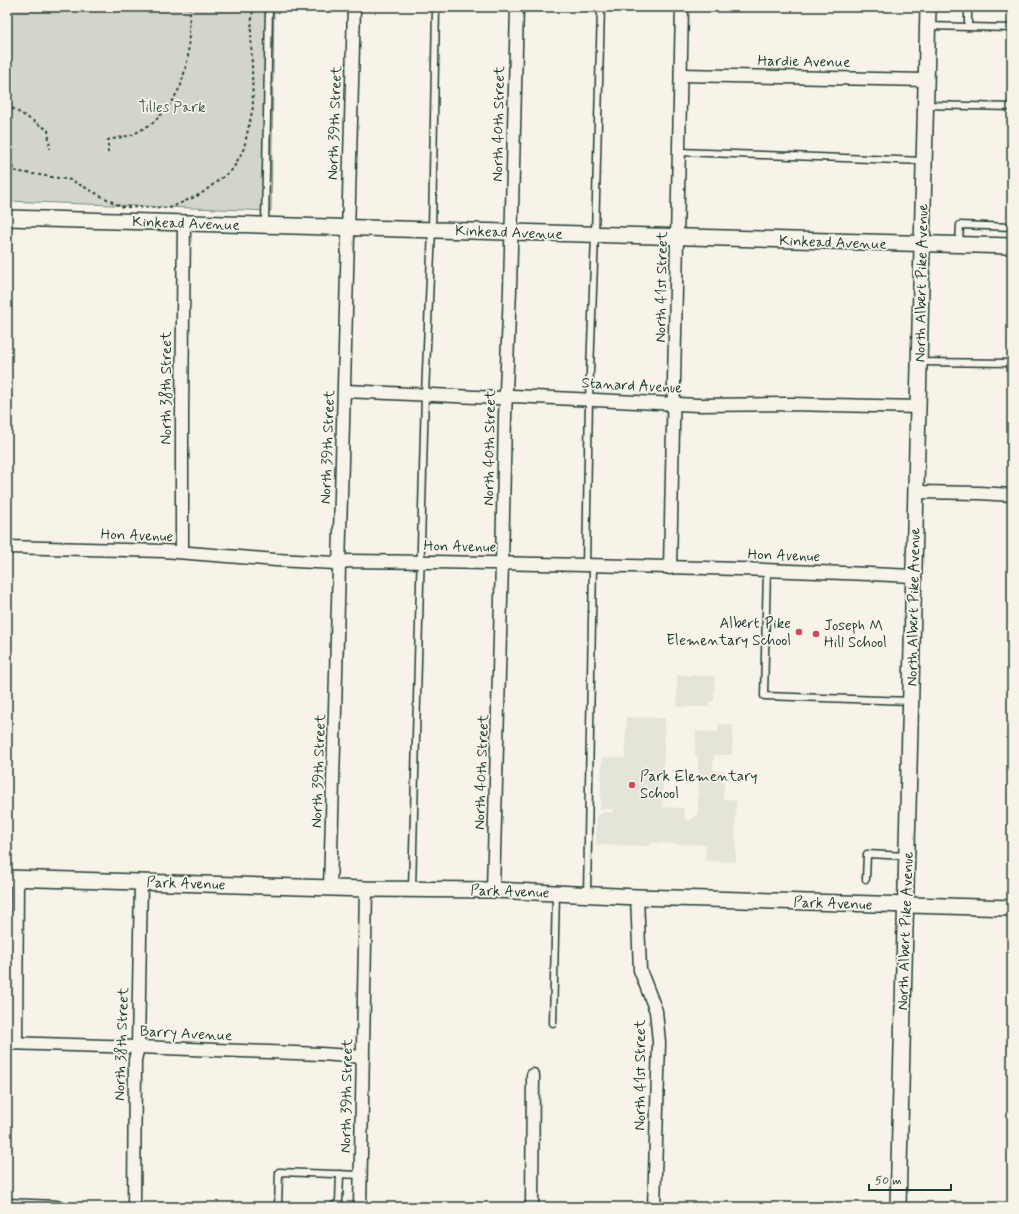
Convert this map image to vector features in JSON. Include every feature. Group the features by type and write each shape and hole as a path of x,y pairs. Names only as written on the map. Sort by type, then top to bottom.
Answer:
{"street":[{"name":"North 39th Street","path":"330,888 354,7"},
{"name":"North 40th Street","path":"493,890 517,7"},
{"name":"North 41st Street","path":"670,568 682,7"},
{"name":"North Albert Pike Avenue","path":"898,1207 928,7"},
{"name":"Hardie Avenue","path":"681,75 926,80"},
{"name":"Kinkead Avenue","path":"7,218 1012,246"},
{"name":"North 38th Street","path":"182,552 184,223"},
{"name":"Stanard Avenue","path":"344,392 498,398 513,396 698,405 790,404 918,407"},
{"path":"916,492 1012,495"},
{"name":"Hon Avenue","path":"7,547 164,551 335,563 349,561 502,563 767,570 913,576"},
{"path":"11,1043 12,878"},
{"name":"Park Avenue","path":"12,878 366,889 493,890 637,897 1012,908"},
{"name":"North 38th Street","path":"134,1207 135,1060 138,1047 141,882"},
{"name":"North 39th Street","path":"360,1207 366,889"},
{"name":"North 41st Street","path":"637,897 640,970 656,1011 659,1042 654,1207"},
{"name":"Barry Avenue","path":"11,1043 363,1057"},
{"path":"532,1207 533,1075"},
{"path":"7,1205 57,1207"}],"lane":[{"path":"265,225 269,7"},
{"path":"412,890 425,394 432,230 436,7"},
{"path":"587,894 589,399 601,7"},
{"path":"968,7 968,27"},
{"path":"927,26 1012,28"},
{"path":"925,104 1012,107"},
{"path":"679,152 924,161"},
{"path":"959,245 960,225 1012,227"},
{"path":"919,362 1012,363"},
{"path":"767,570 764,696 910,701"},
{"path":"866,879 867,854 907,856"},
{"path":"552,1023 556,893"},
{"path":"278,1207 279,1172 360,1175"},
{"path":"332,1207 339,1202 340,1174"}],"path":[{"path":"108,153 108,140 132,135 153,123 171,104 181,85 188,58 190,7"},
{"path":"7,155 14,171 71,180 122,207 170,208 201,194 233,169 244,148 253,106 251,30 252,7"},
{"path":"7,105 48,130 50,150"}],"shaded area":[{"path":"677,675 715,676 714,701 709,701 709,707 677,707"},
{"name":"Park Elementary School","path":"626,717 665,718 662,807 684,808 684,818 690,821 698,813 698,757 695,756 696,731 718,732 719,724 733,725 732,755 714,755 713,770 725,771 723,799 736,800 736,862 705,861 706,845 651,843 650,846 596,845 597,814 601,815 603,812 613,812 613,809 600,809 602,757 625,758"}],"green space":[{"name":"Tilles Park","path":"7,7 274,7 271,211 7,201"}],"place":[{"name":"Albert Pike Elementary School","path":"799,632"},
{"name":"Joseph M Hill School","path":"816,634"},
{"name":"Park Elementary School","path":"632,785"}]}
